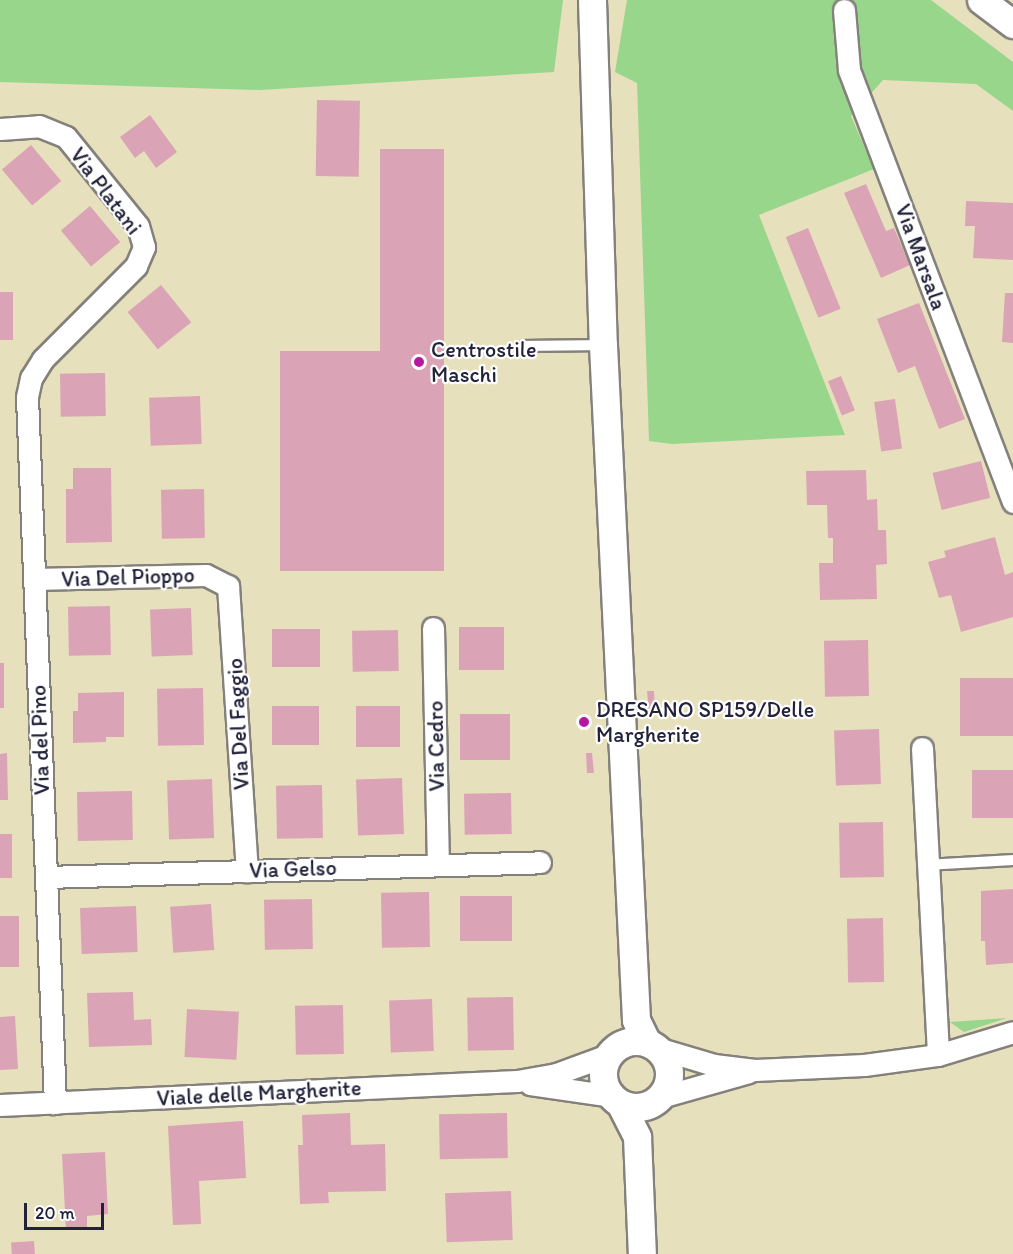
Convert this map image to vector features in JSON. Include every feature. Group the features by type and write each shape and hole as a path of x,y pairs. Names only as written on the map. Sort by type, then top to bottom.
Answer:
{"street":[{"path":"592,0 603,345 635,1042 603,1076 637,1137 642,1254"},
{"path":"593,42 605,0"},
{"path":"981,0 1013,24"},
{"name":"Via Marsala","path":"844,10 849,70 1013,502"},
{"name":"Via Platani","path":"0,129 34,125 60,133 138,226 143,239 142,255 136,266 48,353 31,378"},
{"name":"Via del Pino","path":"31,378 27,406 55,1103"},
{"name":"Via Del Pioppo","path":"34,579 206,574 222,580"},
{"name":"Via Del Faggio","path":"222,580 231,599 247,871"},
{"name":"Via Cedro","path":"433,628 438,865"},
{"path":"922,748 925,865 938,1055"},
{"name":"Via Gelso","path":"46,877 540,862"},
{"path":"635,1042 714,1065 755,1070 864,1065 938,1055 1013,1032"},
{"path":"635,1042 668,1066 669,1077 637,1137"},
{"name":"Viale delle Margherite","path":"0,1105 518,1082 556,1074 635,1042"},
{"path":"615,1100 630,1107 755,1070"},
{"name":"Viale delle Margherite","path":"518,1082 615,1100"}],"lane":[{"path":"525,346 603,345"},
{"path":"925,865 1013,860"}],"green space":[{"path":"0,0 563,0 554,72 260,90 0,82"},
{"path":"627,0 931,0 1013,62 1013,111 976,84 883,80 851,116 874,169 759,215 845,435 672,444 649,441 637,83 615,72"},
{"path":"1007,1018 964,1032 950,1022"}],"building":[{"path":"317,100 360,101 359,177 316,176"},
{"path":"150,115 177,152 156,168 144,151 135,158 120,137"},
{"path":"31,145 61,181 32,205 2,169"},
{"path":"380,149 444,149 444,571 280,571 280,351 380,351"},
{"path":"866,184 886,231 894,228 910,265 881,278 844,193"},
{"path":"966,201 1013,203 1013,260 973,258 975,226 965,226"},
{"path":"90,206 120,242 91,266 61,230"},
{"path":"808,228 841,309 818,318 786,237"},
{"path":"161,285 191,322 158,349 128,312"},
{"path":"0,292 13,292 13,340 0,340"},
{"path":"1005,293 1013,293 1013,343 1002,342"},
{"path":"919,303 965,419 939,429 915,366 898,373 877,319"},
{"path":"105,373 106,416 61,417 60,374"},
{"path":"841,376 855,410 842,416 828,381"},
{"path":"200,396 202,444 151,446 149,398"},
{"path":"895,399 902,449 881,451 874,402"},
{"path":"981,461 990,498 942,510 932,473"},
{"path":"73,468 111,468 112,542 66,543 66,489 73,489"},
{"path":"866,470 867,500 877,499 878,530 886,530 887,564 876,565 877,599 820,600 819,563 833,563 833,538 828,538 827,505 807,505 806,471"},
{"path":"204,489 205,538 162,539 161,490"},
{"path":"995,537 1005,575 1013,572 1013,617 961,632 951,595 939,598 928,562 946,557 944,551"},
{"path":"110,606 111,655 69,656 68,607"},
{"path":"191,608 193,655 152,656 150,609"},
{"path":"459,627 504,627 504,670 459,670"},
{"path":"272,629 320,629 320,667 272,667"},
{"path":"398,630 399,671 353,672 352,631"},
{"path":"868,640 869,696 825,697 824,641"},
{"path":"0,663 4,663 4,708 0,708"},
{"path":"960,678 1013,678 1013,736 960,736"},
{"path":"203,688 204,745 158,746 157,689"},
{"path":"647,691 654,691 655,713 649,713"},
{"path":"124,692 124,737 106,737 106,742 73,743 73,711 78,711 78,693"},
{"path":"272,706 319,706 319,745 272,745"},
{"path":"356,706 400,706 400,747 356,747"},
{"path":"460,714 510,714 510,760 460,760"},
{"path":"879,729 881,784 836,786 834,731"},
{"path":"7,753 8,800 0,800 0,754"},
{"path":"586,753 592,753 594,773 587,773"},
{"path":"972,770 1013,770 1013,818 972,818"},
{"path":"402,778 404,834 358,836 356,780"},
{"path":"212,779 214,838 169,840 167,781"},
{"path":"322,785 323,838 277,839 276,786"},
{"path":"132,791 133,840 78,841 77,792"},
{"path":"511,793 512,834 465,835 464,794"},
{"path":"883,822 884,877 840,878 839,823"},
{"path":"0,834 12,834 12,878 0,878"},
{"path":"1013,889 1013,963 986,965 985,941 981,941 981,891"},
{"path":"429,892 430,947 382,948 381,893"},
{"path":"460,896 512,896 512,941 460,941"},
{"path":"312,899 313,949 265,950 264,900"},
{"path":"211,904 214,950 173,953 170,907"},
{"path":"136,906 138,952 82,954 80,908"},
{"path":"0,916 19,916 19,967 0,967"},
{"path":"883,918 884,982 848,983 847,919"},
{"path":"133,992 134,1020 151,1019 152,1045 89,1047 87,993"},
{"path":"513,997 514,1050 468,1051 467,998"},
{"path":"432,999 434,1051 391,1052 389,1001"},
{"path":"343,1005 344,1054 296,1055 295,1006"},
{"path":"187,1009 239,1012 236,1060 184,1057"},
{"path":"15,1016 18,1069 0,1070 0,1017"},
{"path":"350,1113 351,1145 385,1144 386,1191 328,1192 329,1203 300,1204 298,1145 303,1145 302,1115"},
{"path":"507,1113 508,1158 440,1159 439,1114"},
{"path":"243,1121 246,1178 199,1181 201,1224 173,1225 168,1126"},
{"path":"105,1152 108,1214 87,1216 87,1229 66,1230 62,1154"},
{"path":"511,1191 513,1240 447,1242 445,1193"},
{"path":"34,1241 35,1254 12,1254 11,1243"}],"place":[{"name":"Centrostile Maschi","path":"419,362"},
{"name":"DRESANO SP159/Delle Margherite","path":"584,722"}]}
